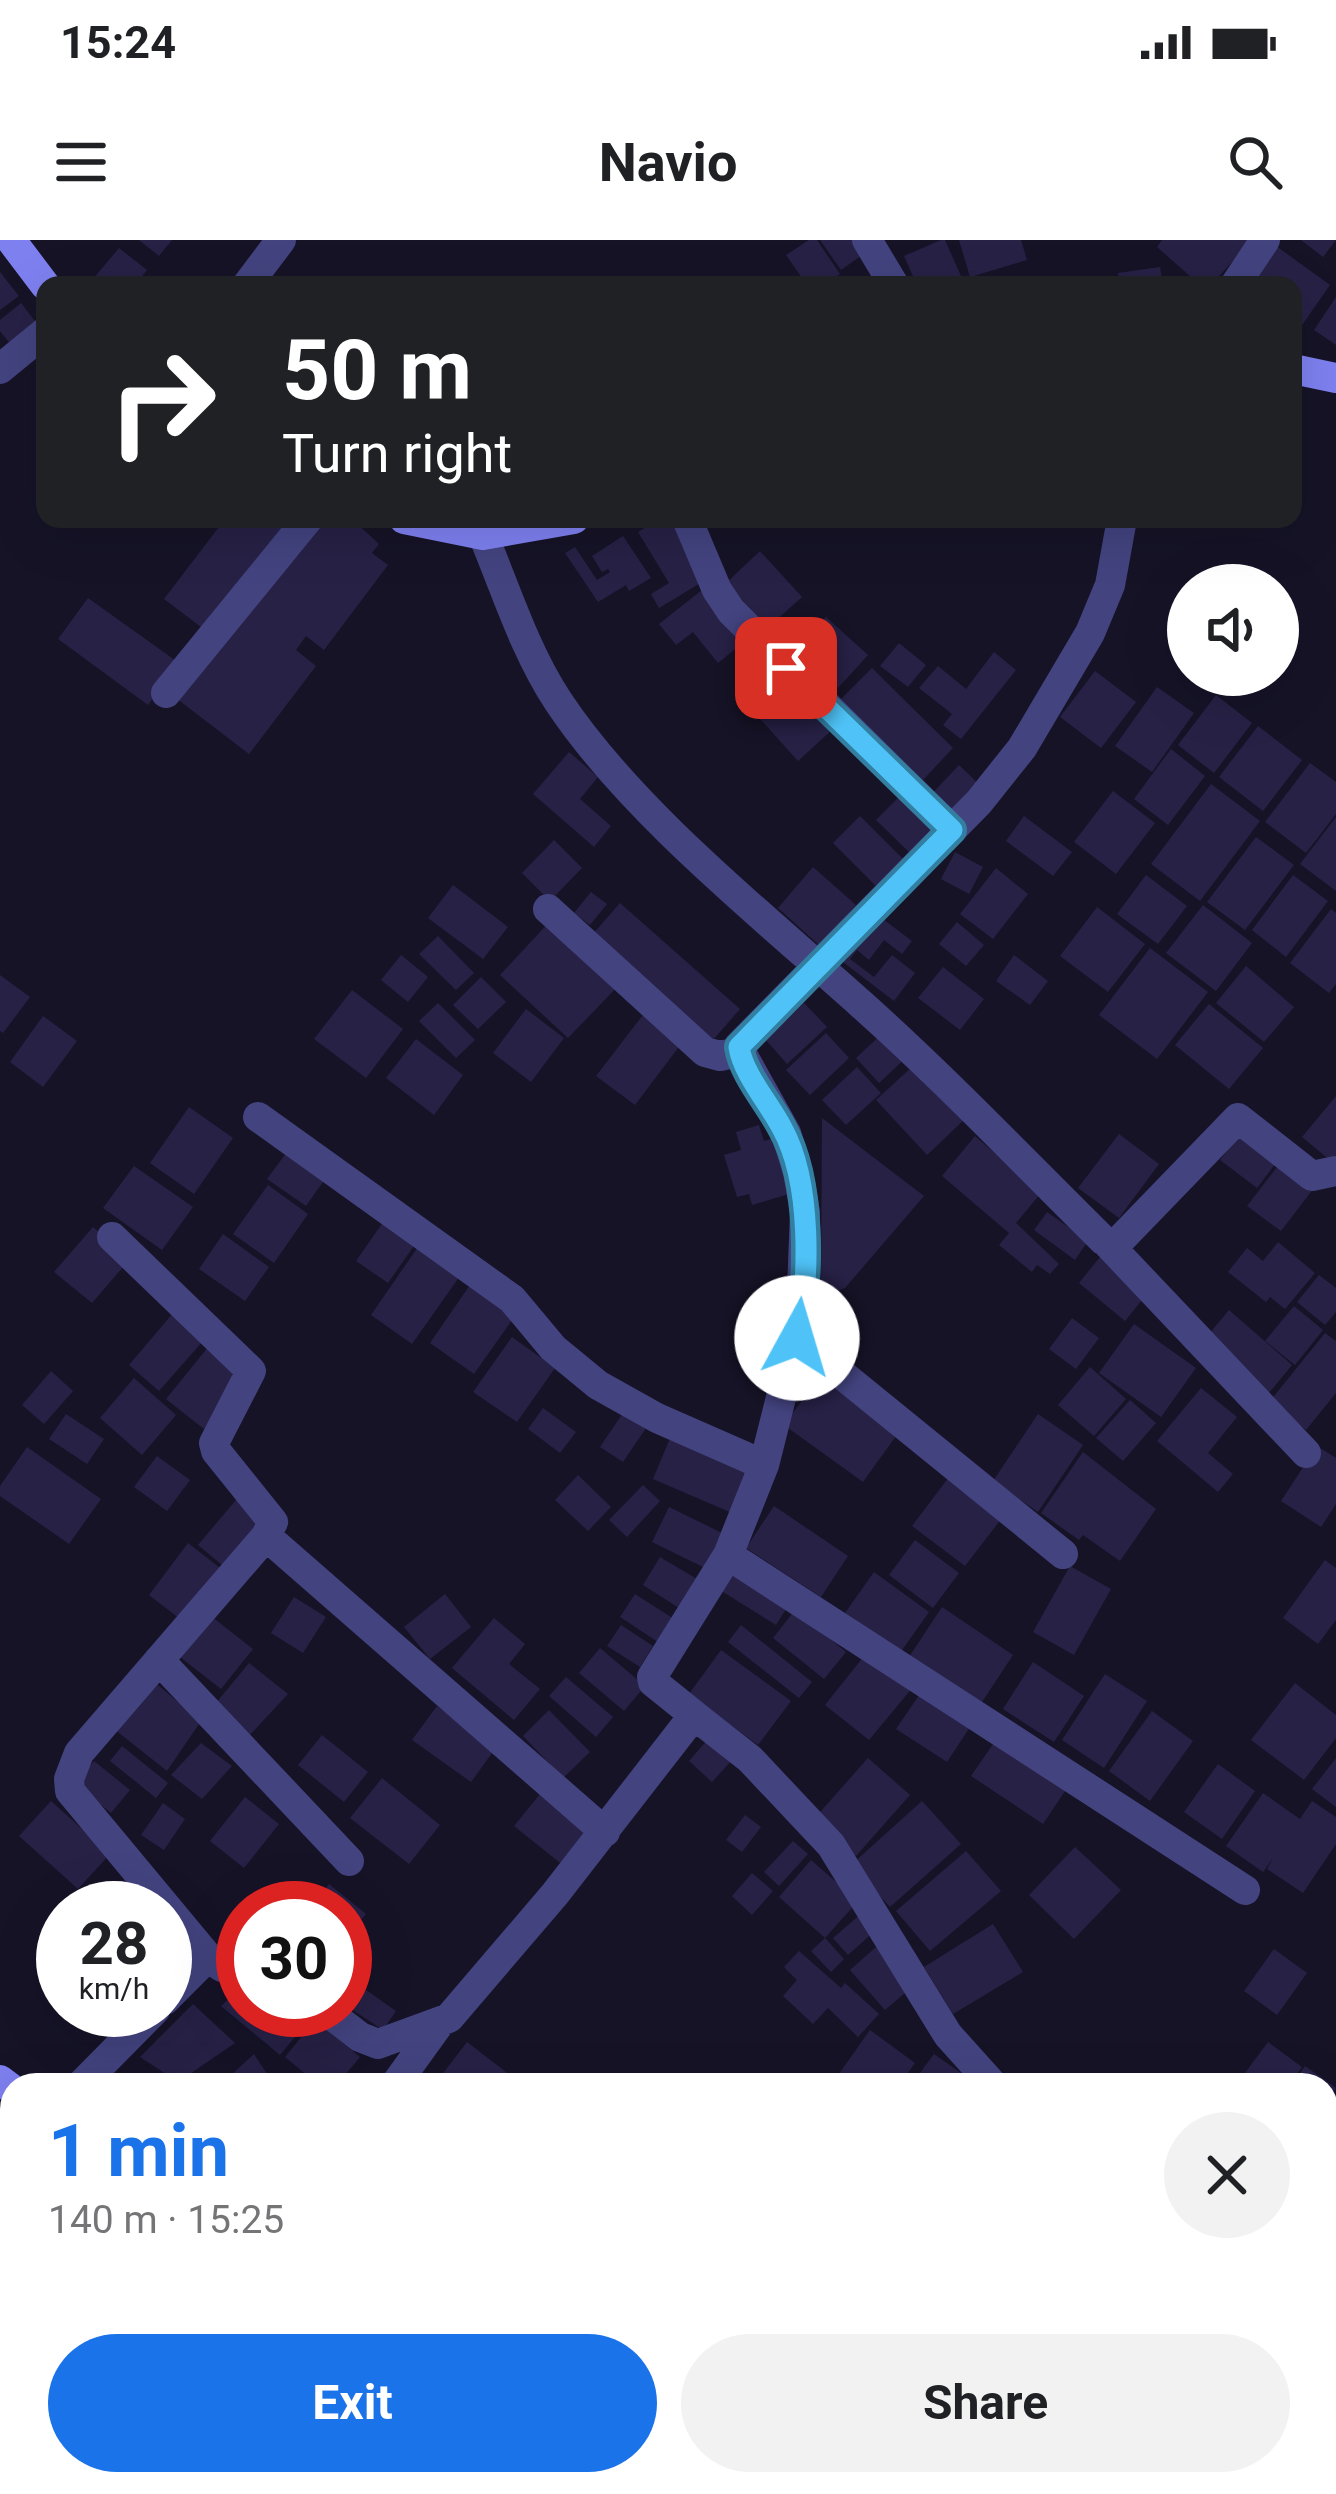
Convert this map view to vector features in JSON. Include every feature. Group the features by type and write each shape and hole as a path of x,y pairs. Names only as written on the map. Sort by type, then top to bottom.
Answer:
{"street":[{"path":"10,240 38,276"},
{"path":"254,276 281,240"},
{"path":"867,240 889,276"},
{"path":"1241,276 1265,240"},
{"path":"0,369 36,339"},
{"path":"1302,371 1336,379"},
{"path":"166,693 301,528"},
{"path":"448,528 483,535 523,528"},
{"path":"691,528 731,611 952,830"},
{"path":"738,1052 743,1039 980,802 1022,748 1090,633 1110,585 1120,528"},
{"path":"483,535 537,664 596,752 679,838 899,1038 1108,1244 1306,1454"},
{"path":"548,909 705,1052 720,1056 738,1052"},
{"path":"738,1052 786,1133 797,1172 805,1212 801,1318 764,1465 728,1555 653,1682 750,1759 831,1845 948,2035 982,2073"},
{"path":"258,1117 512,1299 553,1348 598,1385 657,1418 764,1465"},
{"path":"1108,1244 1119,1241 1238,1118 1312,1176 1336,1171"},
{"path":"112,1237 251,1371 214,1443 272,1518 266,1536 79,1754 69,1779 70,1791 216,1963"},
{"path":"797,1338 1063,1554"},
{"path":"266,1536 604,1832"},
{"path":"728,1555 1245,1890"},
{"path":"159,1660 349,1861"},
{"path":"360,2037 378,2044 439,2024 461,2008 694,1715"},
{"path":"192,1973 208,1957"},
{"path":"404,2073 439,2024"},
{"path":"93,2073 128,2037"}],"building":[{"path":"139,240 172,240 159,256"},
{"path":"817,240 840,274 801,276 786,255"},
{"path":"820,240 856,240 865,253 841,270"},
{"path":"945,240 961,276 913,276 904,256"},
{"path":"959,240 1021,240 1027,260 970,276"},
{"path":"1162,240 1252,240 1219,276 1190,276 1157,247"},
{"path":"1301,240 1336,240 1323,257"},
{"path":"1272,243 1330,285 1302,325 1302,276 1248,276"},
{"path":"119,248 147,270 142,276 96,276"},
{"path":"1160,267 1162,276 1118,276"},
{"path":"0,272 19,296 0,310"},
{"path":"1336,297 1336,345 1314,330"},
{"path":"21,303 36,327 12,346 0,331 0,320"},
{"path":"218,528 289,528 209,633 164,599"},
{"path":"311,528 362,528 379,544 372,553 388,565 324,650 306,636 296,650 316,666 249,754 172,695"},
{"path":"676,528 707,579 659,608 651,594 669,583 638,532"},
{"path":"623,536 651,578 629,591 626,585 598,602 565,553 575,547 597,580 610,572 602,572 592,556"},
{"path":"760,551 802,597 765,630 724,585"},
{"path":"707,586 749,638 718,663 693,632 676,645 659,624"},
{"path":"88,598 179,663 148,705 58,639"},
{"path":"826,617 868,655 838,688 796,650"},
{"path":"899,643 926,665 908,687 880,666"},
{"path":"994,652 1016,670 961,739 943,725 952,714 919,688 938,666 966,689"},
{"path":"770,658 834,728 798,761 735,691"},
{"path":"872,668 953,748 923,780 841,699"},
{"path":"1095,671 1136,702 1101,748 1060,717"},
{"path":"1157,687 1194,713 1152,772 1115,746"},
{"path":"1215,696 1252,723 1214,773 1178,745"},
{"path":"1258,726 1302,760 1263,811 1219,777"},
{"path":"1171,749 1205,776 1168,825 1134,799"},
{"path":"569,752 598,777 580,799 611,826 594,847 533,794"},
{"path":"1310,763 1336,782 1336,814 1306,853 1265,822"},
{"path":"959,765 984,789 951,822 927,799"},
{"path":"1211,784 1260,821 1200,901 1151,864"},
{"path":"1113,791 1155,823 1116,874 1074,842"},
{"path":"899,797 936,832 913,856 876,820"},
{"path":"860,816 908,864 881,891 833,843"},
{"path":"1024,816 1072,852 1053,876 1006,841"},
{"path":"1336,817 1336,891 1300,864"},
{"path":"1256,837 1294,865 1245,930 1207,902"},
{"path":"554,840 582,868 550,901 522,873"},
{"path":"955,852 983,867 969,894 941,879"},
{"path":"813,867 856,905 820,946 778,908"},
{"path":"996,868 1028,894 993,939 960,914"},
{"path":"1146,875 1187,906 1158,944 1117,914"},
{"path":"1293,875 1328,901 1286,957 1252,930"},
{"path":"453,885 508,927 483,959 428,918"},
{"path":"591,892 607,904 590,925 574,913"},
{"path":"620,903 740,1009 713,1040 593,934"},
{"path":"1203,905 1252,943 1216,991 1166,953"},
{"path":"1097,907 1145,944 1108,992 1060,956"},
{"path":"1331,909 1336,913 1336,984 1329,993 1290,963"},
{"path":"875,913 912,941 902,954 884,940 869,960 857,950 850,959 874,977 892,955 915,973 894,1001 839,959"},
{"path":"554,917 622,982 568,1038 500,975"},
{"path":"957,922 984,945 966,966 939,944"},
{"path":"438,936 474,973 456,990 419,954"},
{"path":"1150,948 1208,992 1157,1059 1099,1015"},
{"path":"401,955 428,977 408,1002 381,980"},
{"path":"1014,955 1048,981 1030,1005 996,981"},
{"path":"1246,966 1294,1007 1264,1042 1216,1003"},
{"path":"943,967 984,999 960,1030 918,998"},
{"path":"0,975 30,997 3,1033 0,1031"},
{"path":"481,977 506,1002 478,1029 453,1005"},
{"path":"352,990 403,1029 366,1078 314,1039"},
{"path":"438,1003 475,1040 456,1058 419,1021"},
{"path":"804,1003 827,1027 787,1064 766,1040"},
{"path":"1209,1004 1263,1048 1229,1089 1175,1045"},
{"path":"526,1009 564,1038 531,1082 493,1053"},
{"path":"646,1011 684,1040 635,1105 596,1076"},
{"path":"43,1016 77,1041 43,1087 10,1062"},
{"path":"886,1030 909,1055 879,1083 856,1058"},
{"path":"826,1033 849,1058 810,1095 786,1070"},
{"path":"416,1039 463,1075 434,1115 386,1078"},
{"path":"915,1064 966,1118 927,1155 876,1100"},
{"path":"857,1067 881,1093 846,1125 822,1100"},
{"path":"1336,1096 1336,1155 1331,1161 1302,1137"},
{"path":"189,1107 233,1138 194,1194 150,1163"},
{"path":"822,1118 924,1196 845,1288 821,1297"},
{"path":"759,1125 764,1141 780,1137 796,1192 752,1205 749,1194 737,1197 724,1155 741,1150 736,1132"},
{"path":"1243,1131 1279,1159 1257,1188 1220,1160"},
{"path":"1119,1134 1159,1164 1119,1218 1078,1188"},
{"path":"975,1136 1041,1193 1016,1223 1059,1264 1050,1274 1037,1265 1032,1272 999,1245 1009,1233 942,1176"},
{"path":"292,1145 330,1172 306,1206 267,1179"},
{"path":"1284,1158 1317,1184 1281,1231 1247,1206"},
{"path":"134,1166 193,1207 162,1250 103,1208"},
{"path":"268,1185 308,1214 274,1263 233,1234"},
{"path":"1047,1212 1088,1241 1075,1260 1034,1230"},
{"path":"386,1218 418,1240 388,1283 356,1261"},
{"path":"93,1227 130,1259 92,1303 54,1272"},
{"path":"223,1234 269,1267 245,1301 199,1269"},
{"path":"1278,1242 1315,1273 1285,1309 1270,1297 1266,1302 1228,1272 1247,1248 1263,1261"},
{"path":"420,1244 462,1273 412,1344 371,1315"},
{"path":"1104,1252 1150,1290 1125,1321 1079,1283"},
{"path":"1319,1275 1336,1288 1336,1312 1325,1325 1297,1302"},
{"path":"472,1282 517,1313 474,1374 430,1343"},
{"path":"179,1306 210,1333 159,1391 129,1365"},
{"path":"1294,1306 1323,1330 1295,1365 1265,1341"},
{"path":"1229,1310 1292,1365 1269,1393 1205,1339"},
{"path":"1072,1318 1099,1338 1076,1369 1049,1349"},
{"path":"1134,1324 1196,1368 1161,1417 1099,1373"},
{"path":"1325,1333 1336,1341 1336,1393 1306,1430 1270,1401"},
{"path":"512,1337 555,1368 517,1422 473,1392"},
{"path":"209,1346 247,1377 204,1429 166,1399"},
{"path":"1090,1367 1126,1399 1094,1436 1058,1405"},
{"path":"51,1371 73,1391 44,1424 22,1405"},
{"path":"823,1372 901,1429 863,1482 784,1425"},
{"path":"134,1378 176,1415 142,1455 100,1418"},
{"path":"1201,1388 1237,1417 1208,1453 1233,1474 1218,1492 1157,1441"},
{"path":"1130,1400 1156,1423 1123,1461 1096,1438"},
{"path":"543,1408 576,1432 560,1453 528,1429"},
{"path":"625,1410 648,1425 623,1462 600,1447"},
{"path":"66,1414 104,1439 87,1464 49,1439"},
{"path":"1038,1414 1083,1445 1038,1512 993,1481"},
{"path":"673,1431 752,1465 732,1513 653,1479"},
{"path":"1317,1446 1336,1458 1336,1504 1321,1527 1281,1501"},
{"path":"27,1447 101,1499 69,1544 0,1496 0,1486"},
{"path":"1083,1452 1156,1509 1120,1561 1041,1513"},
{"path":"157,1456 190,1480 167,1511 134,1487"},
{"path":"952,1473 1005,1514 965,1566 912,1526"},
{"path":"578,1475 611,1507 588,1531 555,1500"},
{"path":"643,1485 660,1501 627,1537 609,1520"},
{"path":"241,1494 270,1519 228,1570 198,1545"},
{"path":"774,1506 848,1556 821,1597 746,1548"},
{"path":"669,1507 722,1533 705,1568 652,1542"},
{"path":"915,1540 959,1573 933,1608 889,1575"},
{"path":"188,1543 224,1571 184,1622 149,1595"},
{"path":"660,1557 697,1579 679,1608 643,1585"},
{"path":"1325,1560 1336,1568 1336,1620 1318,1644 1283,1618"},
{"path":"729,1565 789,1604 776,1625 715,1587"},
{"path":"1070,1566 1111,1589 1074,1655 1033,1632"},
{"path":"874,1572 929,1612 900,1653 845,1613"},
{"path":"445,1594 471,1627 430,1659 404,1627"},
{"path":"635,1594 674,1619 658,1642 620,1617"},
{"path":"294,1597 326,1617 303,1653 271,1633"},
{"path":"942,1607 1013,1655 980,1705 909,1657"},
{"path":"795,1610 846,1652 824,1679 773,1638"},
{"path":"207,1613 253,1649 221,1689 175,1653"},
{"path":"494,1618 525,1644 509,1664 540,1689 514,1720 452,1668"},
{"path":"621,1625 653,1646 640,1667 607,1646"},
{"path":"741,1625 812,1682 799,1698 728,1642"},
{"path":"600,1648 645,1686 624,1711 579,1673"},
{"path":"721,1650 791,1701 758,1745 689,1694"},
{"path":"868,1651 913,1687 869,1740 825,1705"},
{"path":"1033,1662 1084,1696 1054,1742 1003,1709"},
{"path":"249,1663 288,1694 249,1736 216,1703"},
{"path":"1105,1674 1147,1701 1104,1768 1062,1740"},
{"path":"566,1677 613,1717 596,1737 549,1696"},
{"path":"153,1681 201,1721 167,1771 114,1729"},
{"path":"1295,1683 1336,1715 1336,1738 1304,1780 1251,1740"},
{"path":"926,1685 976,1718 947,1762 896,1729"},
{"path":"437,1706 495,1749 471,1782 412,1740"},
{"path":"549,1710 590,1752 563,1778 523,1736"},
{"path":"1152,1711 1193,1741 1150,1801 1109,1771"},
{"path":"1000,1734 1071,1782 1043,1824 971,1776"},
{"path":"322,1735 368,1772 344,1802 298,1765"},
{"path":"709,1738 733,1759 712,1782 689,1761"},
{"path":"201,1743 232,1766 202,1799 171,1775"},
{"path":"122,1746 168,1783 156,1798 110,1761"},
{"path":"868,1758 910,1795 856,1856 814,1819"},
{"path":"1336,1758 1336,1807 1312,1789"},
{"path":"94,1761 130,1790 111,1813 75,1783"},
{"path":"1218,1764 1255,1791 1222,1839 1184,1812"},
{"path":"382,1778 440,1825 409,1864 350,1818"},
{"path":"1263,1793 1300,1819 1312,1801 1336,1817 1336,1844 1303,1893 1267,1869 1273,1858 1263,1872 1226,1846"},
{"path":"540,1794 590,1833 564,1866 514,1826"},
{"path":"245,1797 279,1824 244,1868 210,1841"},
{"path":"51,1801 110,1854 85,1881 69,1881 19,1836"},
{"path":"922,1801 961,1844 890,1907 851,1865"},
{"path":"163,1803 185,1819 164,1850 141,1835"},
{"path":"745,1815 761,1827 742,1852 726,1840"},
{"path":"793,1841 808,1854 779,1886 764,1872"},
{"path":"1075,1847 1121,1890 1074,1939 1029,1895"},
{"path":"966,1851 1001,1891 930,1951 896,1911"},
{"path":"811,1860 858,1901 825,1938 779,1897"},
{"path":"752,1873 773,1891 752,1915 732,1896"},
{"path":"862,1913 877,1929 848,1955 833,1938"},
{"path":"993,1924 1023,1972 953,2014 924,1967"},
{"path":"825,1938 844,1959 831,1972 811,1951"},
{"path":"876,1947 912,1987 885,2010 850,1970"},
{"path":"1274,1949 1307,1973 1277,2015 1244,1991"},
{"path":"799,1951 879,2014 858,2037 828,2008 813,2024 783,1996 797,1980 784,1967"},
{"path":"372,1994 396,2011 383,2030 372,2023"},
{"path":"193,2004 216,2025 216,2037 229,2037 235,2043 191,2073 164,2073 140,2057 160,2037 192,2037"},
{"path":"870,2030 915,2063 908,2073 840,2073"},
{"path":"258,2037 295,2037 280,2055"},
{"path":"301,2037 336,2037 360,2057 347,2073 304,2073 285,2057"},
{"path":"467,2042 507,2073 443,2073"},
{"path":"1268,2042 1302,2067 1298,2073 1245,2073"},
{"path":"254,2054 266,2073 233,2073"},
{"path":"934,2054 961,2073 920,2073"}],"route":[{"path":"786,668 952,830 739,1047 786,1133 805,1212 797,1338"}]}
